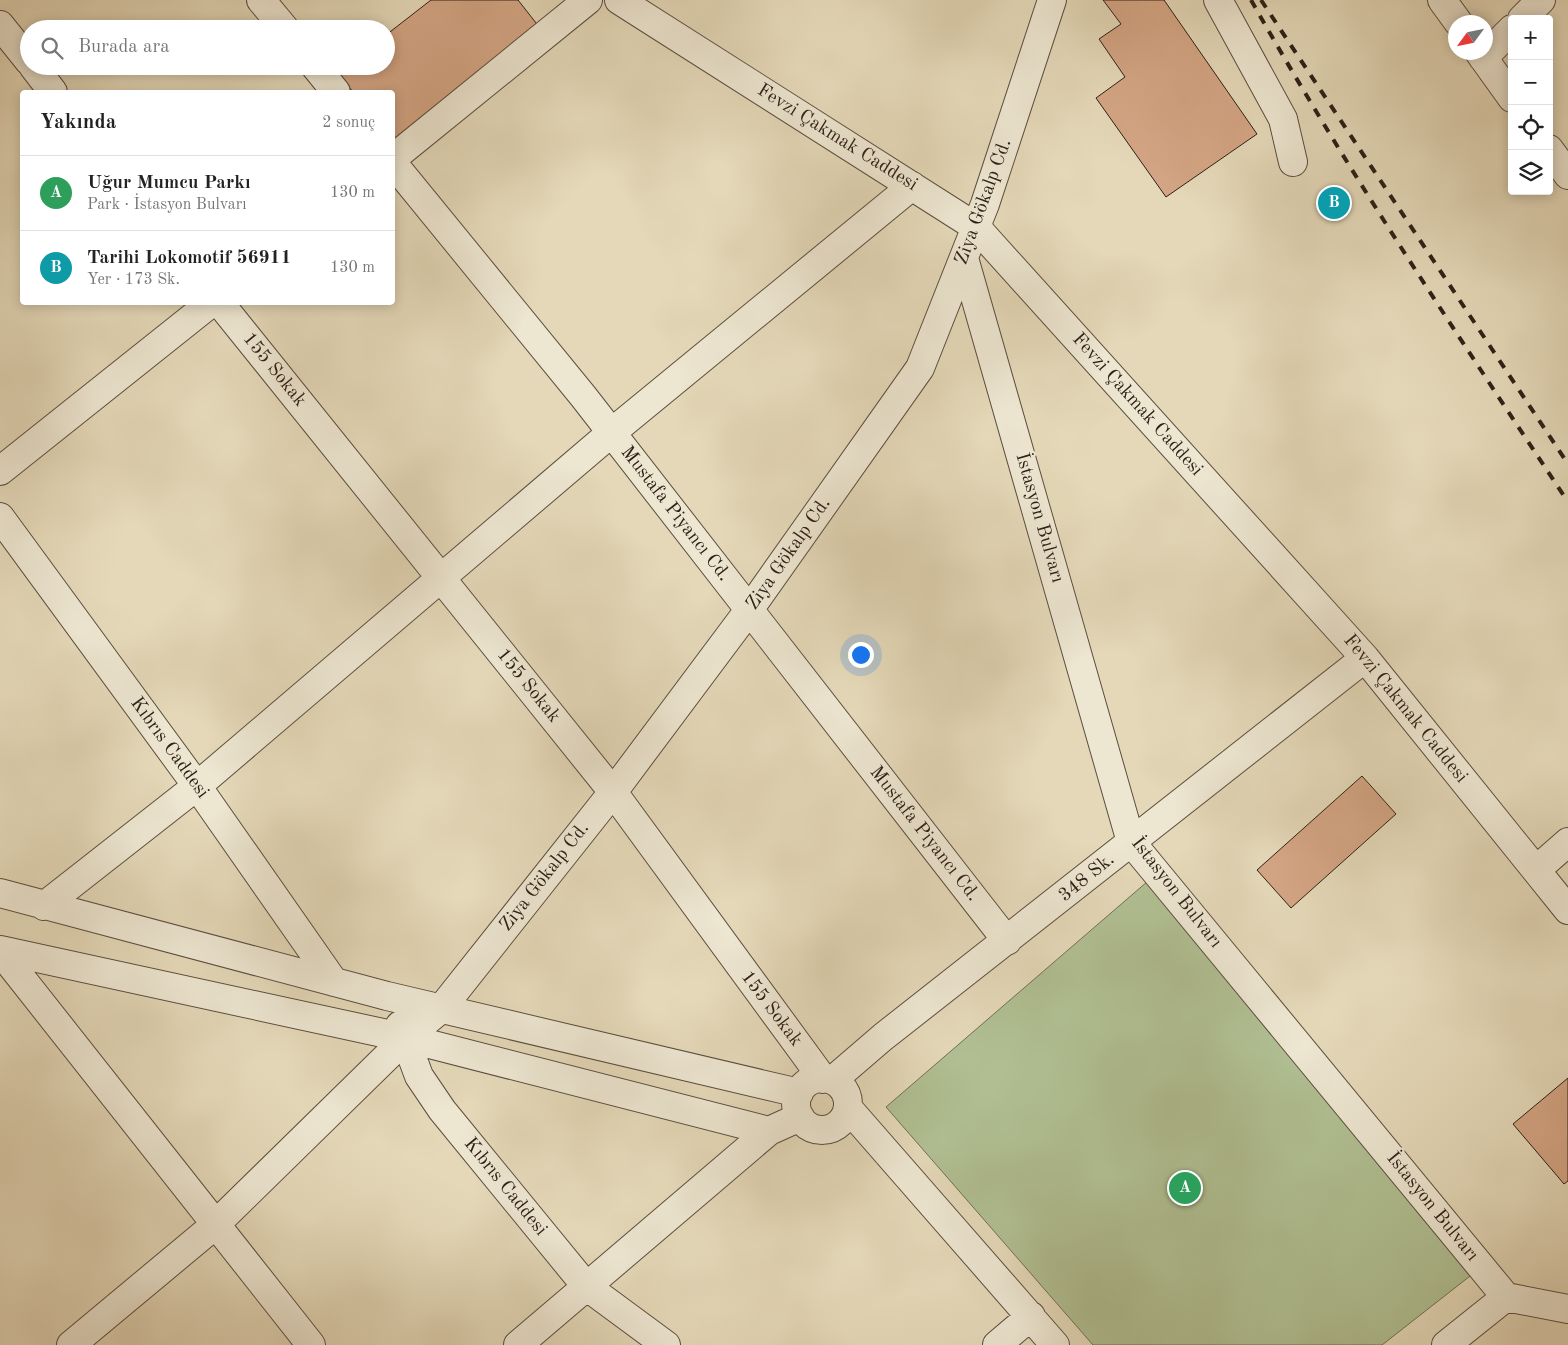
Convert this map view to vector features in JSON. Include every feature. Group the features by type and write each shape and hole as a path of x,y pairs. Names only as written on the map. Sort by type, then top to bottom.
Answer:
{"street":[{"path":"261,0 278,20"},
{"path":"395,159 588,0"},
{"name":"Fevzi Çakmak Caddesi","path":"619,0 976,227 1365,658 1556,886"},
{"name":"Ziya Gökalp Cd.","path":"71,1345 215,1225 406,1038 441,1009 613,792 749,610 920,368 976,227 1052,0"},
{"path":"1218,0 1283,119 1293,162"},
{"path":"1442,0 1453,15"},
{"path":"1526,15 1541,0"},
{"path":"0,25 20,50"},
{"path":"1493,45 1508,32"},
{"path":"1485,60 1508,92"},
{"path":"40,75 52,90"},
{"path":"322,75 334,90"},
{"path":"1550,150 1568,175"},
{"name":"Mustafa Piyancı Cd.","path":"395,165 611,433 1007,941"},
{"path":"44,906 197,786 611,433 912,186"},
{"name":"İstasyon Bulvarı","path":"964,258 1131,842 1506,1298"},
{"path":"0,471 208,305"},
{"name":"155 Sokak","path":"221,305 613,792 698,911 828,1080"},
{"name":"Kıbrıs Caddesi","path":"0,517 197,786 334,982"},
{"name":"348 Sk.","path":"828,1080 1365,658"},
{"path":"1556,886 1568,842"},
{"path":"0,893 799,1105 811,1128 827,1130 840,1122 848,1108"},
{"path":"0,951 406,1038 769,1130"},
{"path":"0,951 311,1345"},
{"name":"Kıbrıs Caddesi","path":"387,996 406,1038 419,1076 442,1110 586,1286 666,1345"},
{"path":"518,1345 799,1105 813,1080 828,1080 845,1092 848,1108 1055,1345"},
{"path":"1446,1345 1506,1298 1568,1309"},
{"path":"997,1345 1031,1316"}],"green space":[{"path":"1155,875 1479,1269 1382,1345 1093,1345 886,1107"}],"building":[{"path":"431,0 518,0 540,28 395,141 395,90 351,90 340,75 395,75 395,28"},
{"path":"1103,0 1164,0 1257,134 1166,197 1096,98 1125,77 1099,39 1121,24"},
{"path":"1362,776 1396,814 1291,908 1257,870"},
{"path":"1568,1078 1568,1181 1564,1184 1513,1124"}],"railway":[{"path":"1251,0 1365,191 1568,502"},
{"path":"1261,0 1568,464"}],"place":[{"name":"Tarihi Lokomotif 56911","path":"1334,203"},
{"name":"Uğur Mumcu Parkı","path":"1185,1188"}]}
